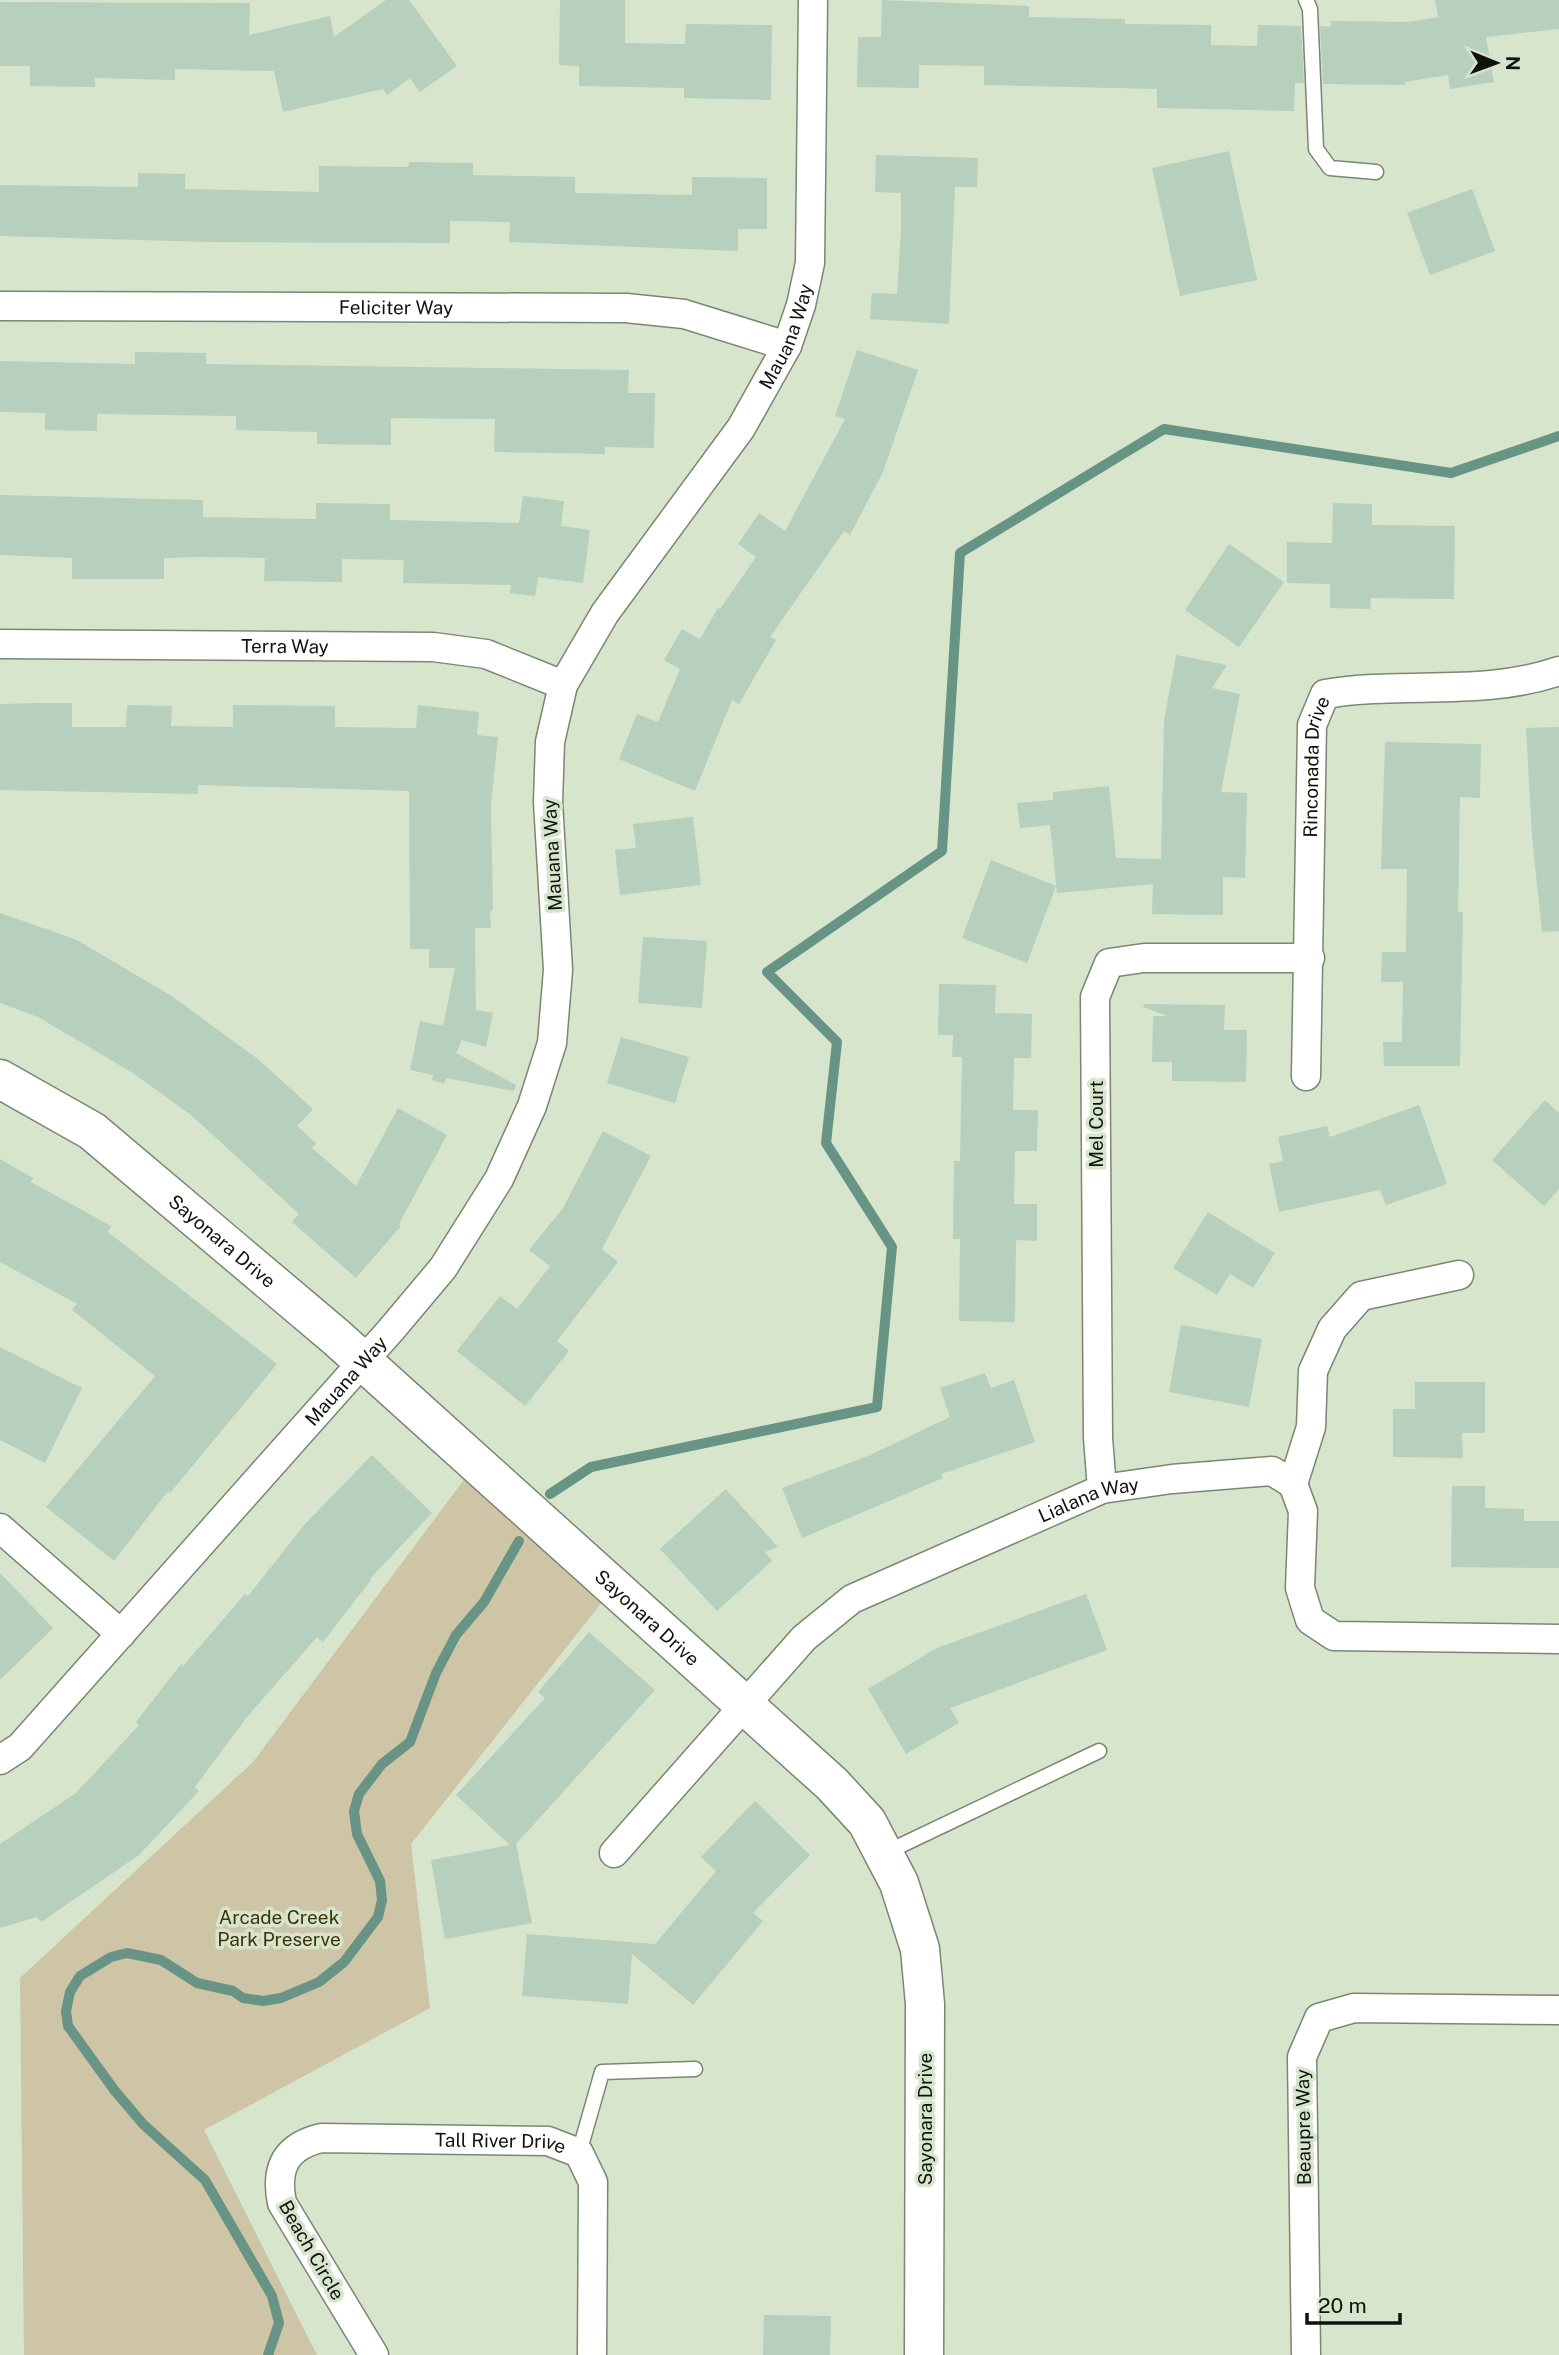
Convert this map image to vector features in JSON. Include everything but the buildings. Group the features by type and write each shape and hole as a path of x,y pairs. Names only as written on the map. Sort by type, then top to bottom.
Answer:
{"street":[{"name":"Mauana Way","path":"0,1760 20,1747 364,1362 443,1268 499,1179 533,1106 552,1043 558,970 548,802 550,742 564,685 605,613 741,428 787,346 802,305 810,263 813,0"},
{"name":"Feliciter Way","path":"0,306 626,308 684,314 787,346"},
{"name":"Terra Way","path":"0,644 433,647 486,654 564,685"},
{"name":"Rinconada Drive","path":"1306,1076 1312,725 1325,694 1356,688 1448,688 1532,680 1559,671"},
{"name":"Mel Court","path":"1102,1489 1098,1437 1095,997 1109,963 1144,958 1310,958"},
{"name":"Sayonara Drive","path":"0,1079 92,1131 364,1362 475,1465 744,1703 867,1822 899,1883 920,1949 925,2004 924,2355"},
{"path":"1459,1275 1361,1296 1332,1329 1313,1371 1311,1427 1293,1484 1303,1511 1300,1588 1310,1620 1334,1636 1559,1639"},
{"name":"Lialana Way","path":"614,1853 804,1637 852,1599 1102,1489 1172,1479 1272,1471 1293,1484"},
{"path":"0,1528 121,1634"},
{"name":"Beaupre Way","path":"1306,2355 1302,2057 1319,2018 1354,2008 1559,2010"},
{"name":"Beach Circle","path":"374,2355 282,2203 279,2185 282,2166 288,2155 304,2142 321,2138 384,2138"},
{"name":"Tall River Drive","path":"384,2138 548,2141 579,2153 593,2182 592,2355"}],"lane":[{"path":"1306,0 1310,9 1316,149 1330,168 1376,172"},
{"path":"883,1853 1099,1751"},
{"path":"579,2153 602,2072 695,2069"}],"green space":[{"name":"Arcade Creek Park Preserve","path":"475,1465 614,1587 411,1844 430,2008 204,2130 317,2355 24,2355 20,1978 253,1762"}],"waterway":[{"path":"550,1494 591,1467 877,1407 892,1247 826,1143 837,1042 767,972 942,851 960,553 1164,429 1451,473 1559,436"},
{"path":"268,2355 279,2323 272,2296 205,2180 143,2124 115,2091 68,2026 66,2011 70,1992 80,1976 111,1957 127,1953 161,1960 197,1983 233,1991 243,1998 263,2001 281,1998 319,1982 344,1962 378,1917 382,1900 380,1881 357,1834 354,1811 359,1794 382,1764 410,1742 436,1673 456,1635 484,1602 519,1541"}]}
